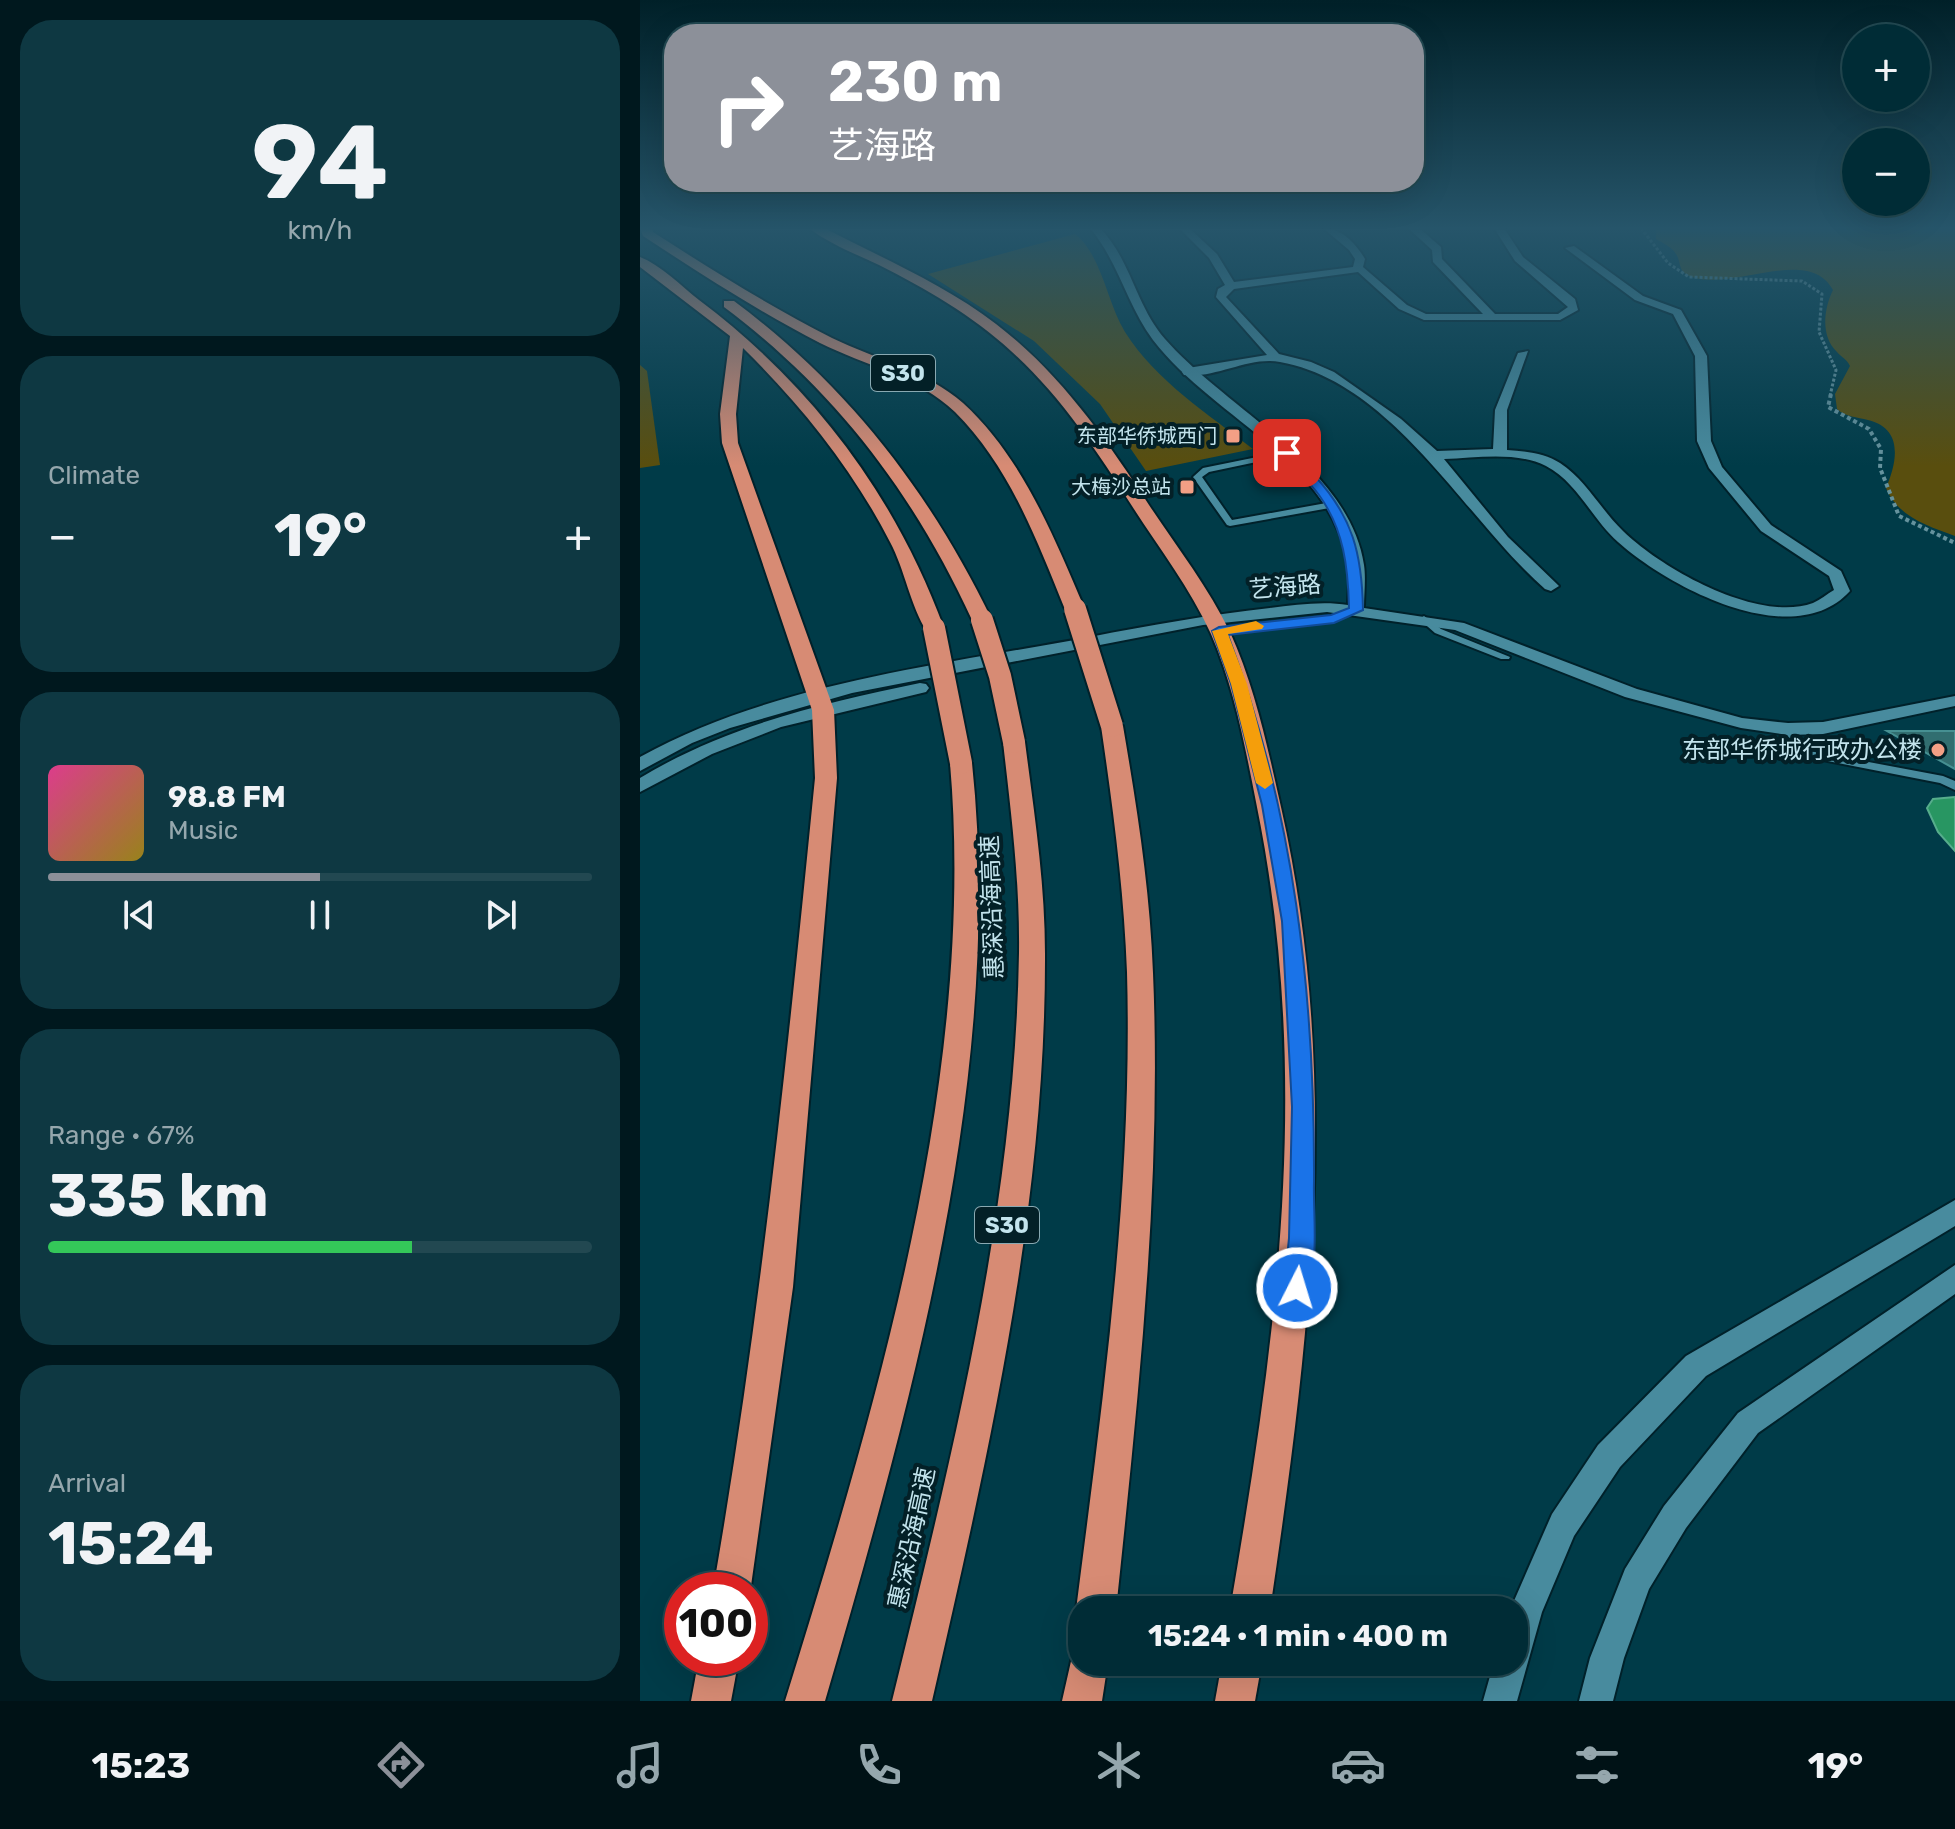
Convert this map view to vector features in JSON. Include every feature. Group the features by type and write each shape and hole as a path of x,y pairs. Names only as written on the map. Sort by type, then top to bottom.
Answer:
{"highway":[{"path":"701,307 737,335 810,409 866,483 908,555 934,628 961,763 967,843 966,930 956,1040 934,1194 911,1313 882,1437 805,1701"},
{"name":"惠深沿海高速","path":"733,307 755,322 808,370 855,420 928,513 957,563 982,620 1000,676 1014,742 1028,851 1032,982 1020,1143 987,1358 912,1701"},
{"name":"S30","path":"762,307 861,357 918,380 949,399 985,439 1016,483 1043,533 1074,607 1112,726 1129,833 1140,972 1140,1134 1126,1355 1098,1596"},
{"path":"962,307 991,326 1037,367 1089,427 1216,625 1239,684 1279,845 1292,921 1301,1036 1301,1238 1284,1408 1252,1596"},
{"path":"735,1572 767,1379 784,1242 826,778 820,703 730,443 728,414 737,335"},
{"path":"711,1701 716,1676"},
{"path":"1082,1701 1086,1676"},
{"path":"1235,1701 1239,1676"}],"street":[{"path":"1140,307 1146,321 1188,372 1287,453 1332,505 1353,554 1358,589 1356,610 1424,619 1489,636 1661,703 1719,719 1788,729 1823,728 1955,701"},
{"path":"1230,307 1275,357"},
{"path":"1407,307 1413,313 1439,318 1560,317 1574,307"},
{"path":"1483,307 1492,317"},
{"path":"1434,455 1531,458 1564,472 1624,540 1681,580 1739,603 1796,614 1830,604 1842,591 1836,574 1766,528 1716,468 1704,441 1701,356 1677,312 1664,307"},
{"path":"1500,455 1501,410 1524,353"},
{"path":"1188,372 1275,357 1317,368 1340,382 1434,455 1494,534 1551,586"},
{"name":"艺海路","path":"640,765 703,732 820,703 1216,625 1334,619 1356,610"},
{"name":"艺海路","path":"640,786 714,746 820,703"},
{"path":"1528,1607 1563,1525 1609,1456 1696,1366 1955,1212"},
{"path":"1596,1701 1607,1658 1636,1580 1675,1517 1748,1423 1955,1278"},
{"path":"1500,1701 1507,1676"}],"lane":[{"path":"1287,453 1206,470 1197,477 1230,523 1241,524 1332,505"},
{"path":"1424,619 1438,631 1505,657"},
{"path":"1788,729 1806,754 1943,780 1955,786"}],"path":[{"path":"1821,307 1819,332 1836,370 1828,407 1869,429 1881,449 1880,468 1899,516 1955,543"}],"shaded area":[{"path":"981,307 1114,307 1125,332 1152,366 1184,396 1253,449 1146,471 1100,404 1034,341"},
{"path":"1827,307 1955,307 1955,536 1915,519 1891,498 1886,488 1893,468 1895,448 1888,431 1880,424 1837,409 1835,394 1850,366 1828,338"},
{"path":"640,365 647,371 660,465 640,468"},
{"path":"1955,797 1955,851 1938,832 1927,808 1933,799"}],"building":[{"name":"东部华侨城行政办公楼","path":"1887,731 1955,731 1955,769"}],"slow traffic":[{"path":"1256,626 1219,631 1239,684 1265,783"}],"place":[{"name":"东部华侨城西门","path":"1233,436"},
{"name":"大梅沙总站","path":"1187,487"},
{"name":"东部华侨城行政办公楼","path":"1938,750"}],"route":[{"path":"1287,453 1324,493 1343,525 1355,564 1356,610 1334,619 1219,631 1239,684 1270,805 1292,921 1303,1107 1297,1288"}]}
